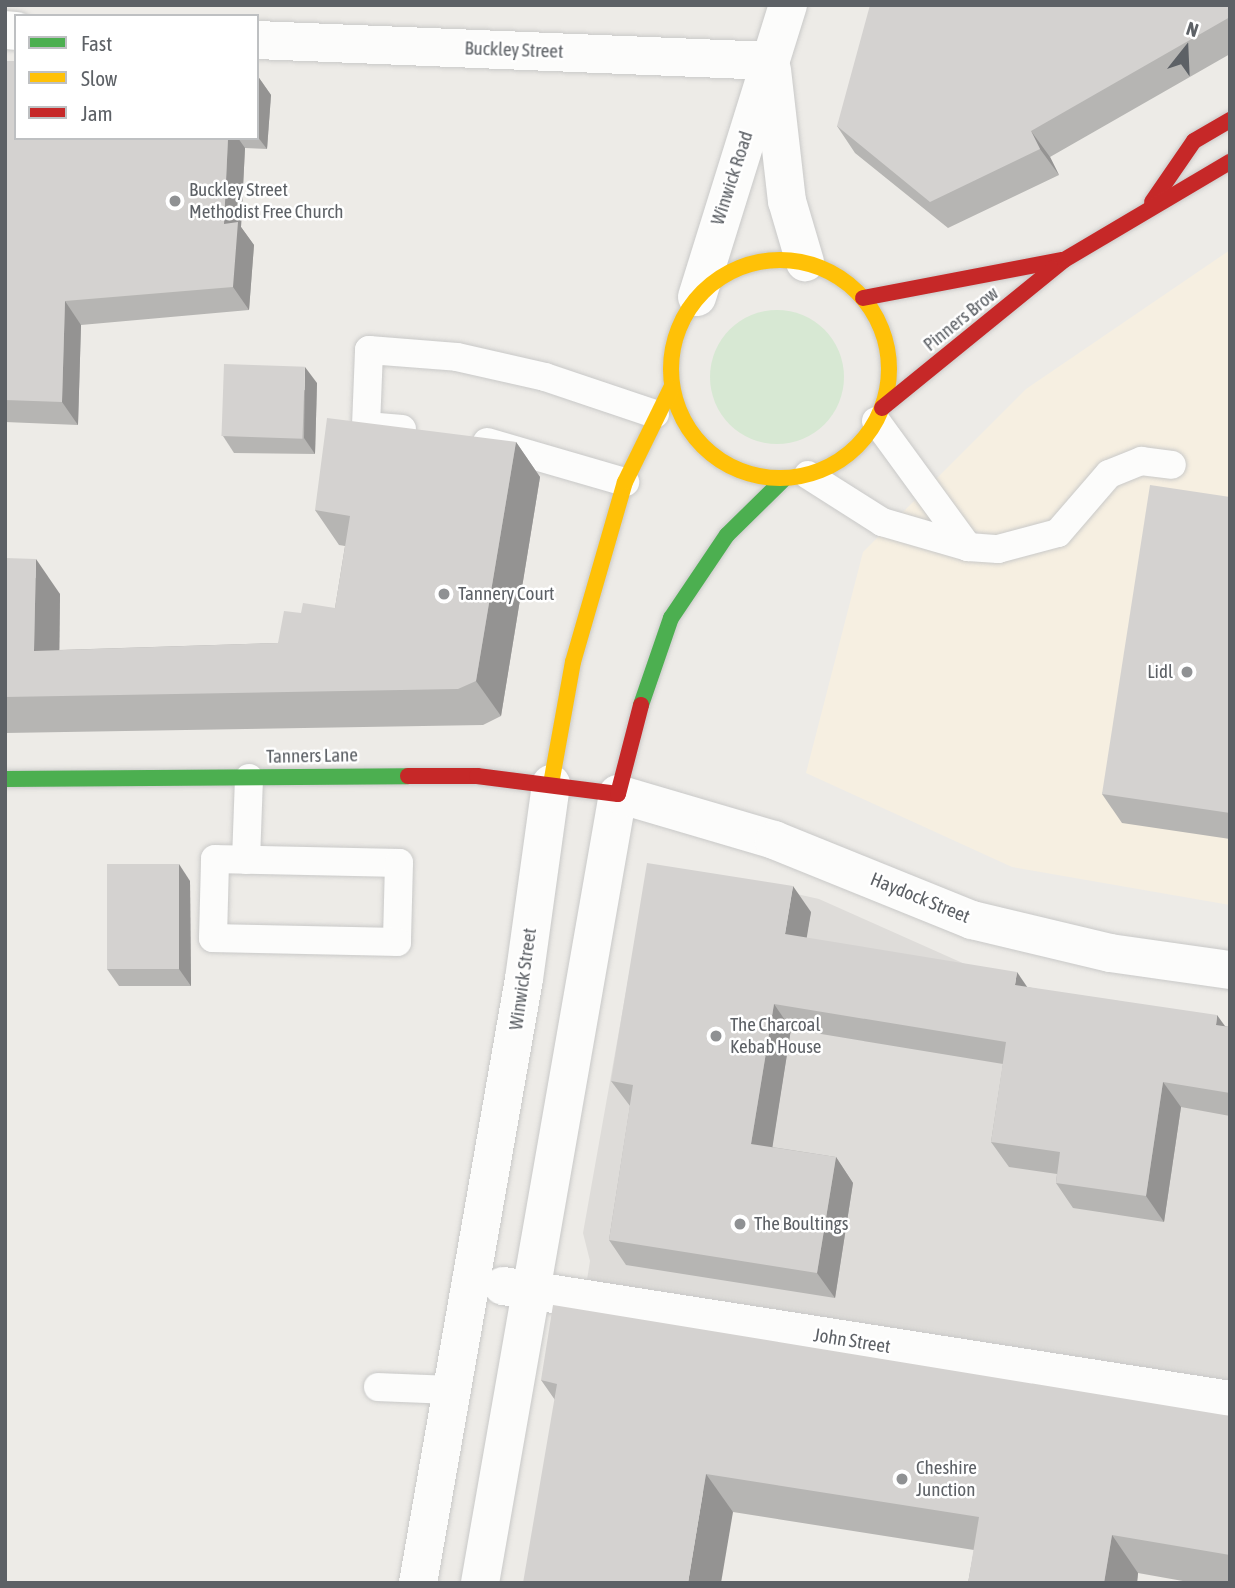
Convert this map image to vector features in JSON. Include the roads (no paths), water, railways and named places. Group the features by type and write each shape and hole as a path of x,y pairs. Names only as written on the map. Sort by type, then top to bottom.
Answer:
{"street":[{"name":"Winwick Road","path":"697,297 788,5"},
{"name":"Buckley Street","path":"259,40 771,61"},
{"name":"Winwick Road","path":"771,61 787,201 805,262"},
{"path":"1145,212 1194,141 1230,120"},
{"name":"Pinners Brow","path":"879,414 1064,260 1230,162"},
{"name":"Pinners Brow","path":"863,298 1064,260"},
{"path":"480,1583 528,1290 618,794 653,659 671,618 727,535 797,477 859,445 879,414 888,350 863,298 837,275 805,262 746,264 697,297 679,324 671,388 687,427 724,464 753,476 797,477"},
{"name":"Winwick Street","path":"418,1583 450,1390 473,1282 551,784 573,662 625,482 655,414 671,388"},
{"name":"Tanners Lane","path":"5,779 477,776 618,794"},
{"name":"Haydock Street","path":"618,794 774,840 972,920 1110,953 1230,970"},
{"name":"John Street","path":"473,1282 1230,1400"}],"lane":[{"path":"625,482 447,435 366,426 369,350 457,357 545,377 655,414"},
{"path":"879,414 968,547"},
{"path":"797,477 882,522 968,547 1029,544 1058,533 1109,474 1141,461 1172,465"},
{"path":"246,860 249,778"},
{"path":"215,859 246,860 399,863 397,942 213,938 215,859"},
{"path":"378,1387 450,1390"}],"place":[{"name":"Buckley Street Methodist Free Church","path":"175,201"},
{"name":"Tannery Court","path":"444,594"},
{"name":"Lidl","path":"1187,672"},
{"name":"The Charcoal Kebab House","path":"716,1036"},
{"name":"The Boultings","path":"740,1224"},
{"name":"Cheshire Junction","path":"902,1479"}]}
